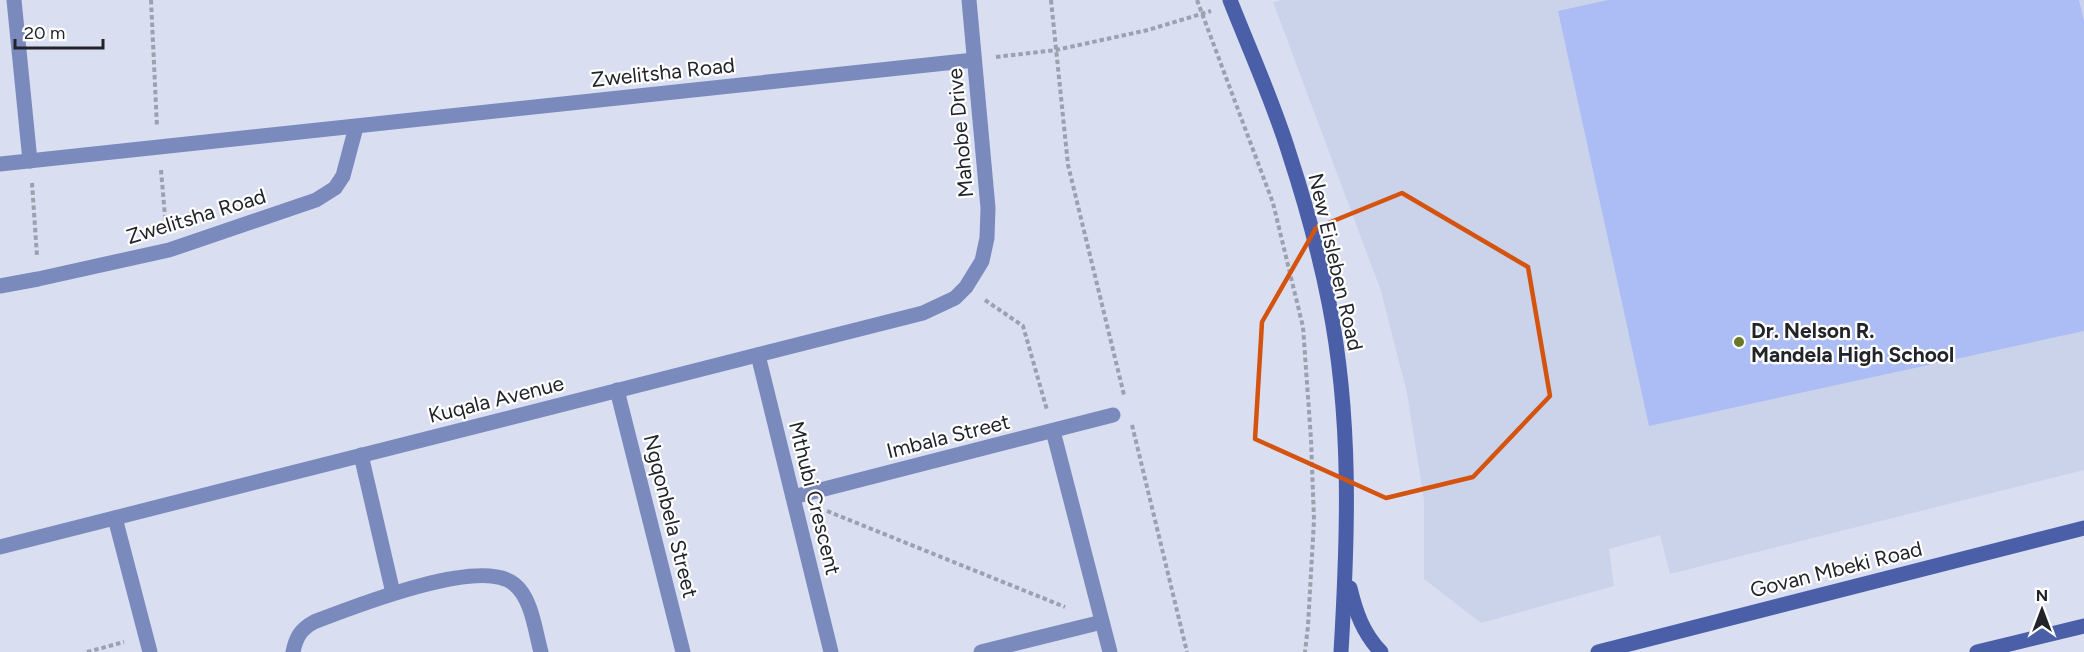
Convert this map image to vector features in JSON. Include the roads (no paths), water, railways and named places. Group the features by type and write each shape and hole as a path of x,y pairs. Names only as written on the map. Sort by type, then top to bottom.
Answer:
{"main road":[{"name":"New Eisleben Road","path":"1230,0 1289,151 1329,303 1340,374 1346,444 1348,503 1341,652"},
{"name":"Govan Mbeki Road","path":"1598,652 2084,528"},
{"path":"1346,570 1355,611 1363,629 1381,652"},
{"path":"1977,652 2084,626"}],"street":[{"path":"14,0 30,161"},
{"name":"Mahobe Drive","path":"969,0 988,208 987,238 982,261"},
{"name":"Zwelitsha Road","path":"0,164 974,60"},
{"name":"Zwelitsha Road","path":"0,286 169,250 316,200 335,188 343,176 356,127"},
{"name":"Kuqala Avenue","path":"0,547 923,313 955,298 966,287 982,261"},
{"name":"Mthubi Crescent","path":"758,355 831,652"},
{"name":"Ngqonbela Street","path":"617,390 684,652"},
{"name":"Imbala Street","path":"793,497 1113,415"},
{"path":"1053,431 1110,652"},
{"path":"361,455 393,593"},
{"path":"115,518 150,652"},
{"path":"293,652 297,637 304,627 314,621 393,593 470,576 489,575 514,583 527,603 541,652"},
{"path":"981,652 1102,621"}],"place":[{"name":"Dr. Nelson R. Mandela High School","path":"1739,342"}]}
